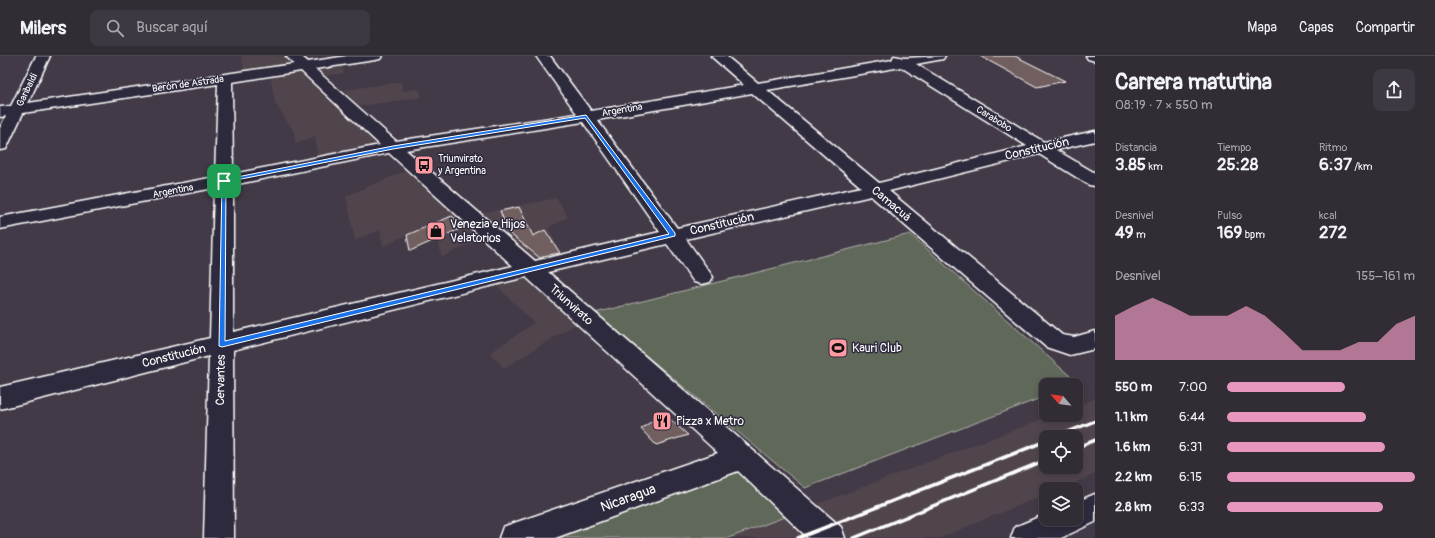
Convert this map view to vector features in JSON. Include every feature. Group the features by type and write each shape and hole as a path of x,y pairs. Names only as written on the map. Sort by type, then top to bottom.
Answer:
{"street":[{"name":"Garibaldi","path":"0,145 43,56"},
{"name":"Berón de Astrada","path":"0,112 225,79 298,61 375,56"},
{"path":"543,56 702,277"},
{"name":"Camacuá","path":"718,56 1054,341 1067,347 1074,347 1095,340"},
{"name":"Argentina","path":"0,223 393,148 586,117 755,87 898,59 938,56"},
{"name":"Carabobo","path":"898,59 1095,181"},
{"name":"Triunvirato","path":"298,61 393,148 742,457 830,538"},
{"name":"Cervantes","path":"219,538 225,79"},
{"name":"Constitución","path":"0,398 530,268 875,190 1041,148 1095,136"},
{"name":"Nicaragua","path":"514,538 742,457"},
{"path":"1083,513 1095,508"},
{"path":"1026,538 1054,526"}],"shaded area":[{"path":"241,56 285,56 290,61 287,65 245,73"},
{"path":"340,63 344,73 320,76 315,70 315,68"},
{"path":"299,71 380,142 379,146 318,159 315,136 295,144 294,132 275,103 270,73"},
{"path":"401,82 403,91 419,89 422,97 354,107 337,91"},
{"path":"410,169 486,237 442,257 437,239 410,251 407,235 383,246 380,230 355,240 346,196"},
{"path":"557,198 568,217 548,228 562,255 541,261 528,259 477,214"},
{"path":"526,277 579,322 504,368 490,353 534,323 493,282"},
{"path":"1095,399 1095,474 1076,482 1039,482 1039,497 940,538 728,538 1039,420 1039,422 1083,422 1083,403"}],"green space":[{"name":"Kauri Club","path":"910,234 1072,378 1039,378 1039,399 805,488 595,313"},
{"path":"737,465 790,515 728,538 536,538"}],"building":[{"path":"980,56 1015,56 1065,81 1037,87"},
{"path":"519,207 533,236 545,230 560,253 543,256 543,258 540,258 509,233 500,211"},
{"name":"Venezia e Hijos Velatorios","path":"452,216 464,227 410,251 407,235"},
{"name":"Pizza x Metro","path":"663,413 688,435 656,445 641,429"}],"railway":[{"path":"1072,430 1095,421"},
{"path":"1083,445 1095,440"},
{"path":"798,538 1039,444"},
{"path":"854,538 1039,463"}],"place":[{"name":"Triunvirato y Argentina","path":"424,165"},
{"name":"Venezia e Hijos Velatorios","path":"436,231"},
{"name":"Kauri Club","path":"838,348"},
{"name":"Pizza x Metro","path":"662,421"}],"route":[{"path":"586,117 672,235 530,268 222,344 224,181 393,148 586,117"}]}
